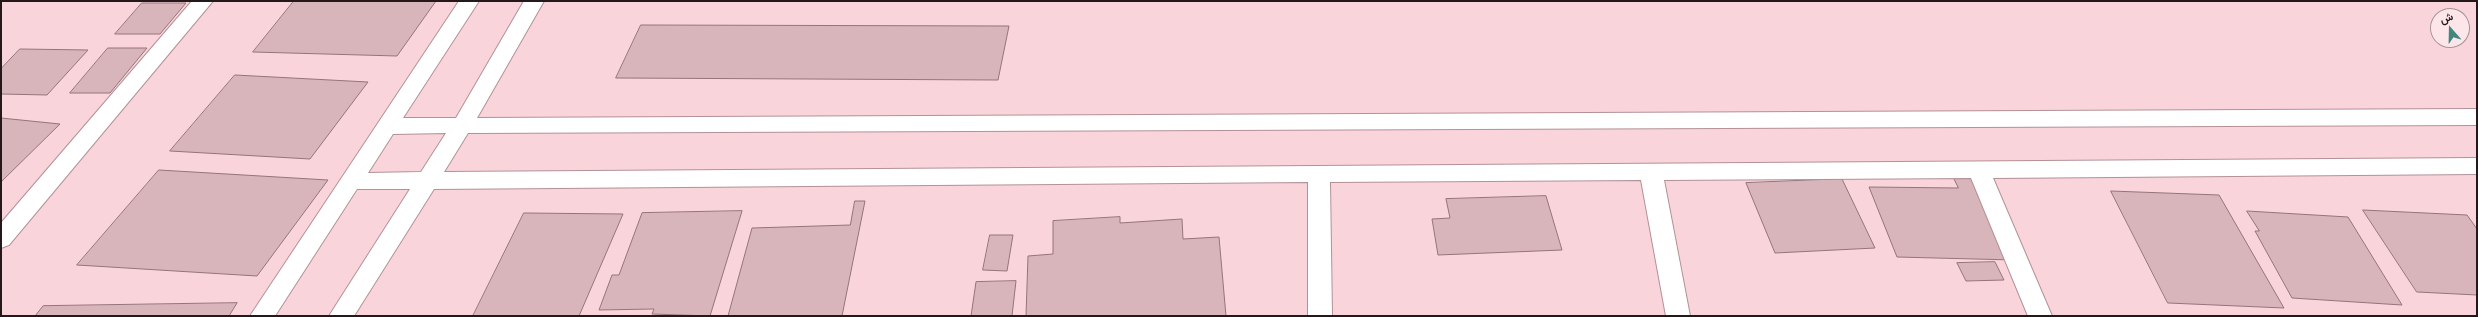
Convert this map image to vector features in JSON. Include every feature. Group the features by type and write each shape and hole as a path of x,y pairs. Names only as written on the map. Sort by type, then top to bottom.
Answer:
{"street":[{"path":"1,240 203,1"},
{"path":"262,316 469,1"},
{"path":"341,316 462,126 534,1"},
{"path":"388,126 2477,117"},
{"path":"351,181 2477,166"},
{"path":"1979,170 2040,316"},
{"path":"1651,172 1678,316"},
{"path":"1319,174 1320,316"}],"building":[{"path":"294,1 436,1 397,56 253,52"},
{"path":"142,3 186,3 160,34 115,34"},
{"path":"641,25 1009,26 998,80 616,78"},
{"path":"108,48 147,48 110,93 70,93"},
{"path":"20,49 88,50 47,95 1,94 1,69"},
{"path":"235,75 368,82 310,159 170,151"},
{"path":"1,118 60,124 1,182"},
{"path":"159,170 328,180 257,276 77,265"},
{"path":"1952,174 1974,174 2014,260 1897,257 1869,187 1958,188"},
{"path":"1842,179 1875,248 1775,253 1746,183"},
{"path":"2111,191 2219,195 2284,308 2168,303"},
{"path":"1546,196 1562,250 1438,255 1432,219 1450,218 1446,199"},
{"path":"855,201 865,201 842,316 728,316 752,228 850,225"},
{"path":"2363,210 2467,215 2477,229 2477,295 2417,292"},
{"path":"742,211 710,316 652,314 654,309 599,310 612,275 619,275 642,213"},
{"path":"2247,211 2348,217 2402,305 2292,298 2255,231 2259,231"},
{"path":"524,213 623,214 579,316 473,316"},
{"path":"1120,217 1120,223 1182,219 1183,239 1219,237 1226,316 1026,316 1028,256 1053,254 1053,221"},
{"path":"990,235 1013,235 1007,271 983,270"},
{"path":"1995,262 2004,280 1966,281 1957,263"},
{"path":"1016,281 1012,316 971,316 976,282"},
{"path":"237,303 229,316 35,316 43,306"}]}
